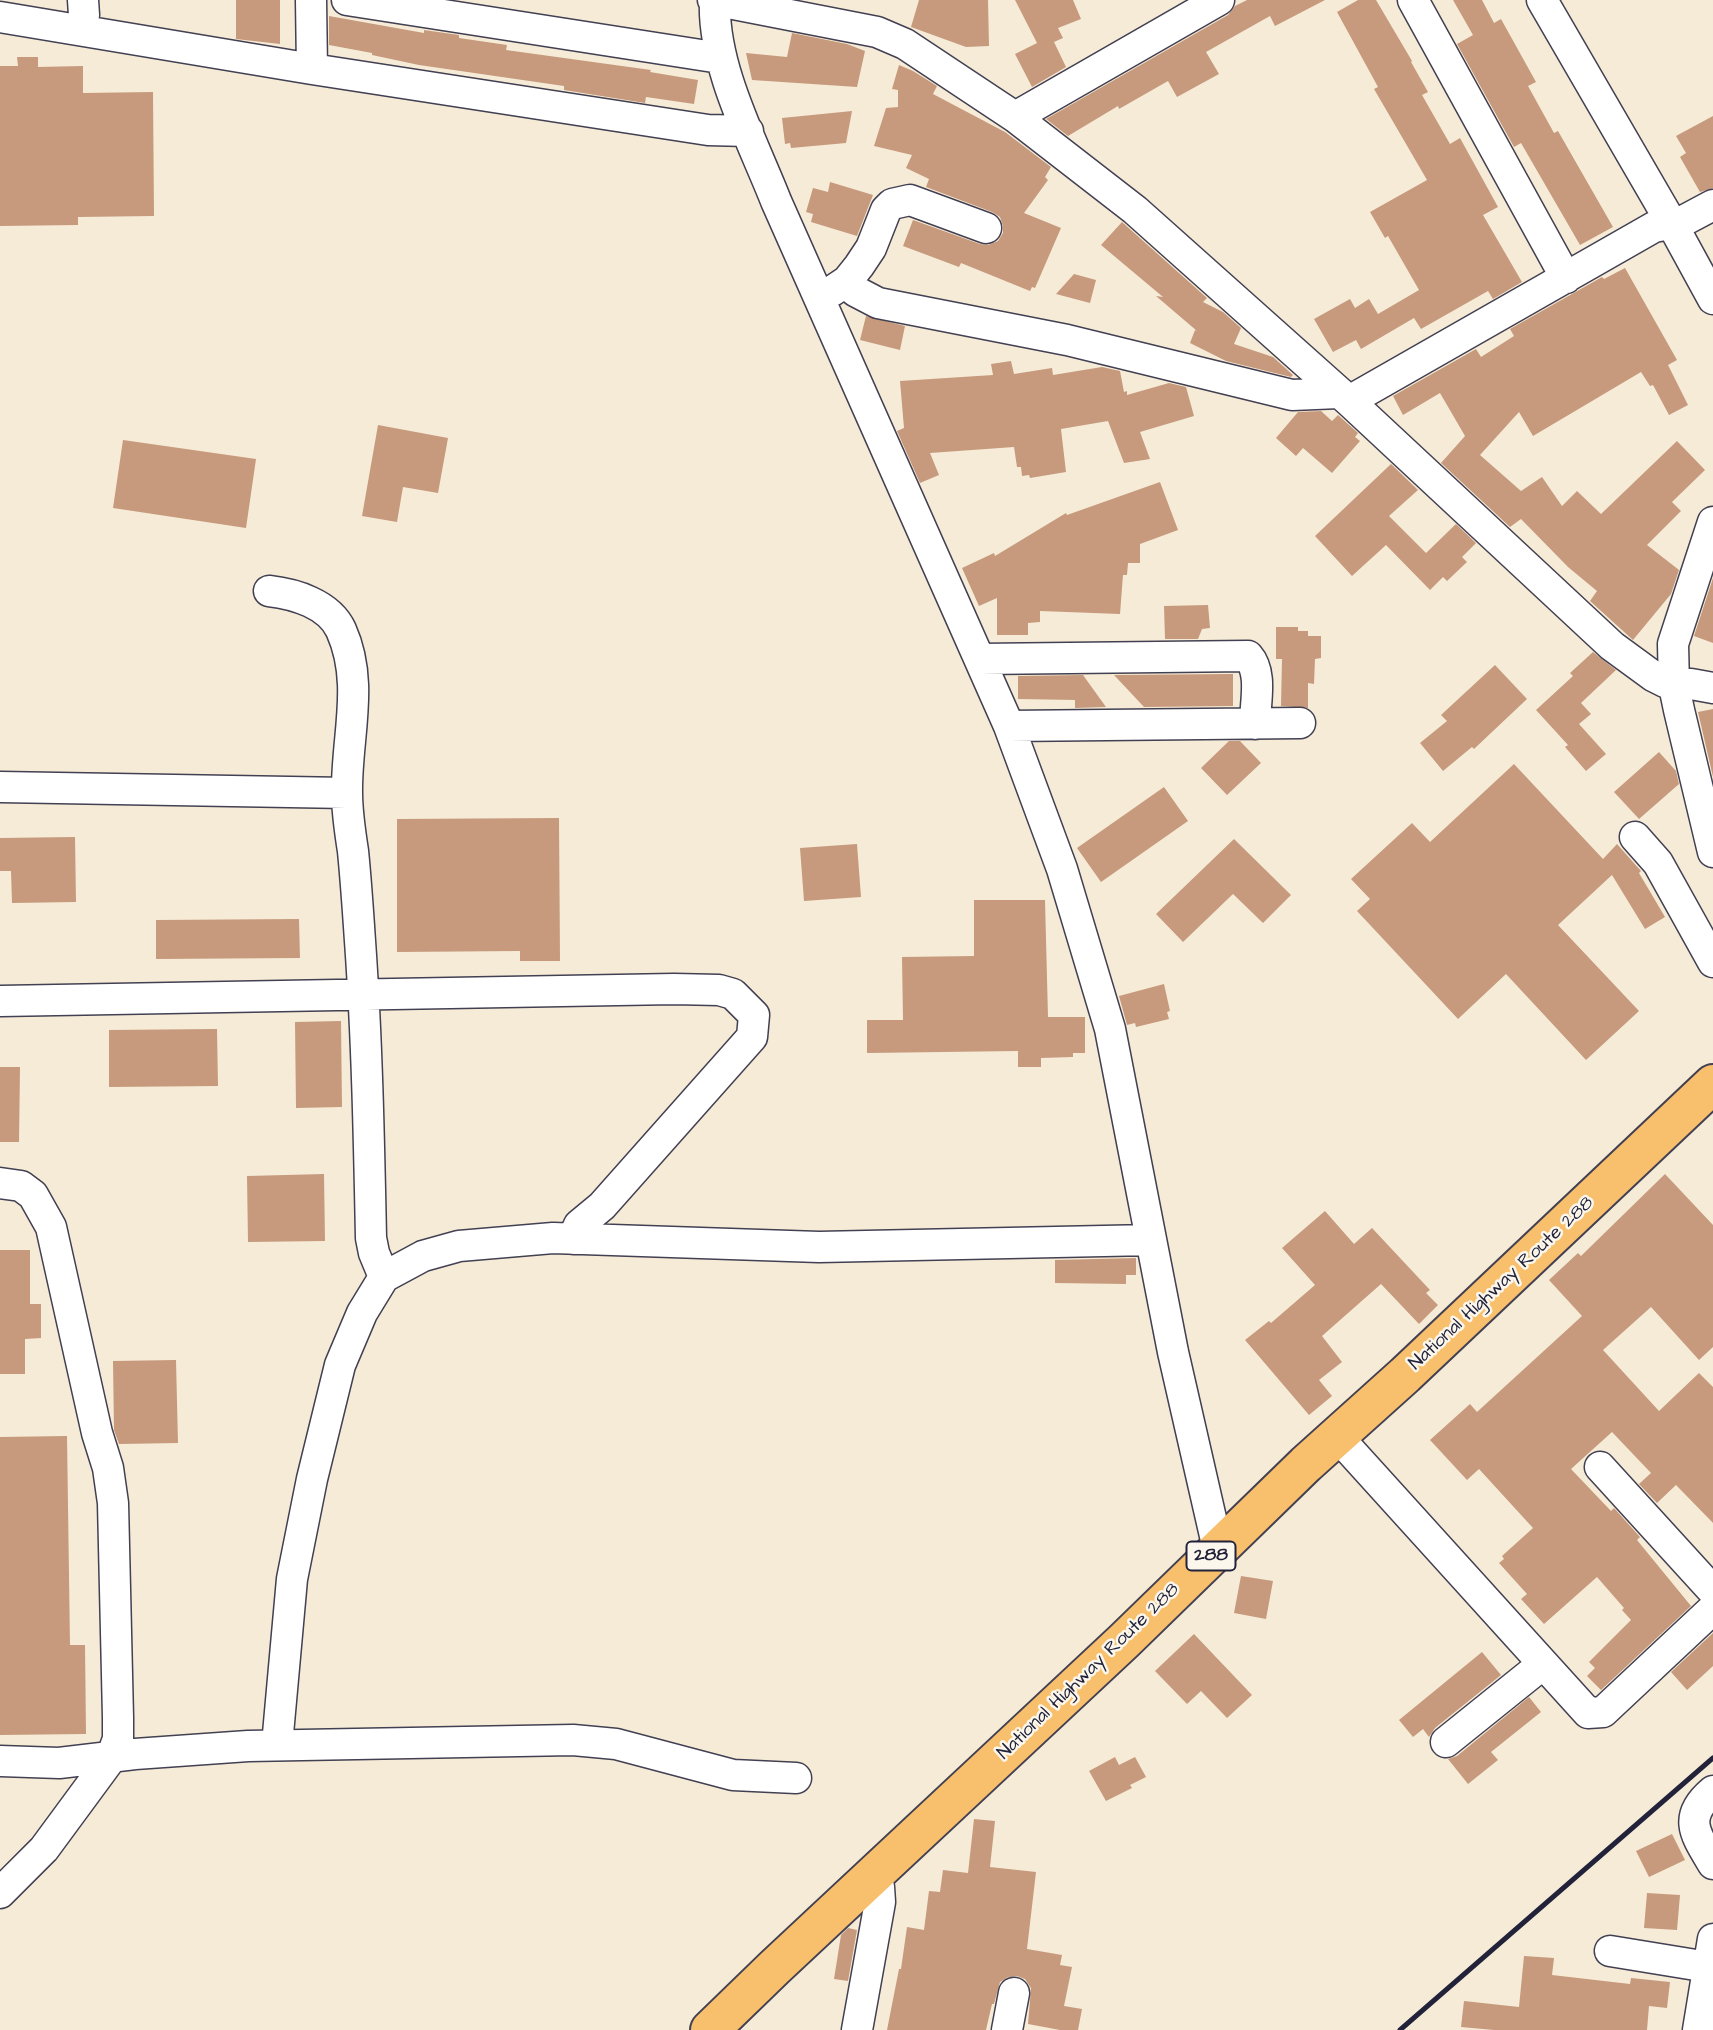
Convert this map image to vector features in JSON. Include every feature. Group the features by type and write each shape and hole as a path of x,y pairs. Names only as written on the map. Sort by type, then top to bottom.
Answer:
{"highway":[{"name":"National Highway Route 288","path":"710,2030 1713,1084"}],"street":[{"path":"311,0 312,69"},
{"path":"347,0 720,58"},
{"path":"1218,1549 1173,1352 1110,1029 1062,869 1009,726 748,131 720,58 714,0 877,32 905,44 1015,117 1135,210 1344,397 1612,646 1653,676 1674,686 1691,684 1713,688"},
{"path":"1015,117 1219,0"},
{"path":"1413,0 1566,278"},
{"path":"1542,0 1672,223 1713,299"},
{"path":"0,17 312,69 708,130 748,131"},
{"path":"819,298 847,281 871,248 886,210 892,204 911,200 986,228"},
{"path":"847,281 855,290 878,303 1067,341 1292,395 1344,397 1654,228 1682,221 1713,205"},
{"path":"1713,522 1673,644 1674,686 1713,852"},
{"path":"269,591 288,593 315,604 332,617 341,630 350,661 354,696 347,793 364,994 371,1238 373,1253 384,1277"},
{"path":"980,659 1248,656 1255,664 1257,673 1255,724"},
{"path":"1009,726 1300,723"},
{"path":"0,787 347,793"},
{"path":"1635,837 1658,863 1713,962"},
{"path":"0,1001 719,990 733,994 754,1016 752,1037 602,1206 579,1225 573,1239"},
{"path":"0,1183 21,1186 33,1195 51,1227 97,1433 108,1468 113,1503 118,1718 118,1739 111,1758 44,1849 0,1893"},
{"path":"277,1745 292,1579 312,1479 340,1365 362,1313 384,1277 423,1256 459,1246 573,1239 819,1247 1151,1240"},
{"path":"1337,1436 1588,1713 1602,1712 1713,1609"},
{"path":"1600,1467 1713,1591"},
{"path":"1446,1742 1543,1664"},
{"path":"0,1761 59,1763 135,1754 277,1745 573,1740 616,1744 733,1775 796,1778"},
{"path":"1713,1791 1699,1803 1694,1813 1701,1844 1713,1864"},
{"path":"857,2030 880,1902 879,1887 874,1876"},
{"path":"1609,1951 1711,1953 1698,2030"},
{"path":"1007,2030 1014,1993"}],"building":[{"path":"236,0 280,0 280,44 236,39"},
{"path":"919,0 988,0 989,46 966,47 911,27"},
{"path":"1015,0 1073,0 1081,19 1058,28 1063,38 1054,42 1066,67 1032,87 1015,54 1037,43"},
{"path":"1247,0 1325,0 1275,26 1270,16 1206,52 1219,74 1177,97 1168,81 1119,109 1118,106 1068,136 1046,119 1228,15 1235,6"},
{"path":"1358,0 1376,0 1428,92 1422,95 1450,144 1460,138 1498,207 1483,215 1522,282 1493,299 1488,291 1421,329 1414,318 1361,349 1356,340 1333,352 1314,319 1350,299 1355,308 1369,299 1378,314 1419,290 1388,236 1385,238 1370,212 1427,180 1374,89 1378,87 1337,12"},
{"path":"1453,0 1482,0 1494,23 1501,19 1536,82 1528,86 1554,133 1558,131 1613,227 1580,245 1521,143 1514,147 1457,44 1473,35"},
{"path":"329,16 424,33 424,30 459,35 459,38 507,45 506,50 651,70 650,72 698,80 694,104 646,97 645,103 564,90 564,86 419,65 329,45"},
{"path":"792,33 847,44 865,51 857,87 752,80 746,53 787,57"},
{"path":"17,57 38,57 38,67 83,66 83,93 153,92 154,216 78,217 78,225 0,226 0,66 18,66"},
{"path":"899,65 937,86 933,94 1005,132 1051,167 1045,177 1048,180 1024,213 1061,228 1035,288 1032,287 1030,291 961,263 959,267 903,246 913,220 988,245 998,241 1003,233 1003,226 1000,217 992,212 926,187 929,179 906,168 912,155 874,146 886,108 898,107 898,90 892,89"},
{"path":"852,111 846,143 791,148 790,143 785,144 782,118"},
{"path":"1713,116 1713,188 1700,192 1680,157 1686,153 1676,136"},
{"path":"830,182 873,195 857,236 811,222 813,214 806,212 813,188 828,192"},
{"path":"1122,222 1207,298 1203,302 1223,312 1241,328 1234,344 1273,357 1293,375 1291,377 1226,361 1190,343 1195,330 1197,331 1156,296 1163,297 1101,245"},
{"path":"1625,268 1677,360 1668,365 1688,405 1669,415 1653,385 1650,386 1641,372 1533,436 1519,412 1480,455 1521,491 1542,477 1562,506 1577,491 1601,514 1677,441 1705,470 1672,502 1681,511 1647,545 1679,570 1671,594 1633,640 1590,601 1597,591 1568,567 1521,519 1510,527 1441,463 1465,436 1440,393 1403,415 1393,396 1476,349 1481,357 1514,336 1510,329 1602,277 1604,279"},
{"path":"1074,274 1096,280 1090,303 1056,294"},
{"path":"866,316 905,326 900,350 860,340"},
{"path":"1011,361 1014,374 1052,368 1053,375 1102,367 1120,371 1127,395 1169,383 1186,387 1194,416 1140,432 1150,459 1124,463 1108,421 1061,429 1066,472 1030,478 1029,475 1022,476 1021,467 1017,467 1014,447 930,453 939,475 920,483 897,431 904,428 900,381 993,375 991,364"},
{"path":"1321,411 1332,421 1338,415 1358,433 1355,437 1360,441 1332,473 1303,448 1296,456 1276,438 1298,412"},
{"path":"378,425 448,438 438,493 403,487 397,522 362,516"},
{"path":"123,440 256,459 246,528 113,508"},
{"path":"1391,464 1418,490 1389,516 1426,553 1456,524 1476,543 1462,557 1467,562 1447,581 1443,577 1430,590 1386,545 1352,576 1315,536"},
{"path":"1160,482 1178,530 1140,544 1140,563 1128,563 1127,575 1123,575 1120,614 1040,611 1040,622 1028,623 1028,635 997,635 997,598 979,606 962,568 994,553 995,556 1066,513 1067,515"},
{"path":"1713,578 1713,643 1694,636"},
{"path":"1208,605 1210,628 1202,629 1198,639 1165,639 1164,606"},
{"path":"1276,627 1298,627 1298,631 1308,631 1308,636 1321,636 1321,658 1315,659 1314,684 1308,683 1308,708 1281,706 1282,659 1276,659"},
{"path":"1593,652 1616,670 1581,703 1591,714 1579,724 1606,754 1586,771 1565,747 1568,745 1536,710 1573,676 1570,673"},
{"path":"1495,665 1527,699 1474,749 1472,747 1443,771 1420,743 1447,721 1441,715"},
{"path":"1233,674 1233,706 1144,707 1114,675"},
{"path":"1083,675 1106,707 1075,708 1075,700 1018,699 1018,676"},
{"path":"1713,709 1713,777 1698,712"},
{"path":"1229,741 1240,741 1261,763 1227,795 1201,768"},
{"path":"1659,752 1676,771 1679,784 1639,819 1614,792"},
{"path":"1514,764 1603,859 1617,844 1641,871 1639,873 1665,917 1645,929 1612,875 1558,925 1639,1011 1586,1060 1506,974 1458,1019 1357,911 1370,899 1351,879 1412,823 1430,842"},
{"path":"1164,787 1188,821 1101,882 1077,848"},
{"path":"559,818 560,961 520,961 520,951 397,952 397,819"},
{"path":"75,837 76,902 12,903 11,871 0,871 0,838"},
{"path":"1234,839 1291,895 1263,923 1233,894 1183,942 1156,914"},
{"path":"857,844 861,897 804,901 800,848"},
{"path":"974,900 1045,900 1048,1017 1085,1017 1085,1053 1073,1053 1073,1057 1041,1058 1041,1067 1018,1067 1018,1051 867,1053 867,1020 903,1020 902,957 974,956"},
{"path":"299,919 300,958 156,959 156,920"},
{"path":"1164,984 1170,1011 1167,1012 1169,1019 1136,1027 1135,1023 1127,1025 1119,996"},
{"path":"341,1021 342,1107 296,1108 295,1022"},
{"path":"217,1029 218,1086 109,1087 109,1030"},
{"path":"0,1067 20,1067 19,1142 0,1142"},
{"path":"324,1174 325,1241 248,1242 247,1176"},
{"path":"1665,1174 1713,1225 1713,1347 1699,1360 1651,1307 1603,1350 1659,1411 1699,1373 1713,1387 1713,1523 1676,1485 1657,1503 1639,1484 1651,1473 1612,1432 1571,1469 1611,1511 1614,1508 1640,1537 1637,1540 1691,1606 1601,1690 1587,1676 1595,1668 1589,1662 1631,1620 1622,1610 1624,1608 1597,1577 1544,1624 1521,1599 1527,1594 1499,1563 1504,1559 1502,1556 1533,1528 1479,1469 1467,1480 1430,1440 1470,1404 1477,1412 1582,1316 1549,1280 1578,1253 1581,1256"},
{"path":"1325,1211 1354,1244 1372,1228 1430,1290 1426,1293 1438,1305 1419,1324 1381,1284 1322,1336 1342,1362 1319,1380 1332,1396 1309,1415 1245,1340 1269,1321 1271,1323 1315,1285 1282,1248"},
{"path":"0,1250 30,1250 30,1304 41,1304 41,1338 25,1339 25,1374 0,1374"},
{"path":"1136,1258 1136,1275 1126,1275 1126,1284 1055,1283 1055,1260"},
{"path":"176,1360 178,1443 119,1444 114,1430 113,1361"},
{"path":"67,1436 70,1645 85,1645 86,1734 0,1735 0,1437"},
{"path":"1241,1576 1273,1581 1266,1619 1234,1613"},
{"path":"1713,1633 1713,1666 1687,1690 1671,1672"},
{"path":"1194,1634 1252,1695 1227,1718 1201,1691 1187,1704 1155,1671"},
{"path":"1482,1652 1501,1675 1435,1728 1429,1737 1423,1729 1413,1737 1399,1720"},
{"path":"1529,1697 1541,1712 1491,1752 1498,1760 1468,1784 1448,1759 1457,1756"},
{"path":"1115,1757 1119,1765 1135,1757 1146,1777 1130,1785 1132,1788 1106,1801 1089,1771"},
{"path":"974,1819 995,1821 990,1867 1036,1872 1027,1949 1062,1955 1060,1965 1072,1967 1064,2006 1082,2009 1078,2030 1060,2030 1028,2024 1031,1988 1025,1979 1017,1976 1000,1982 986,2030 887,2030 901,1969 907,1927 924,1930 929,1891 940,1892 943,1870 968,1873"},
{"path":"1672,1834 1685,1860 1649,1877 1636,1851"},
{"path":"1647,1893 1680,1895 1677,1930 1644,1928"},
{"path":"848,1928 857,1930 848,1981 834,1979 841,1935"},
{"path":"1524,1956 1554,1958 1552,1975 1630,1984 1631,1978 1670,1982 1667,2008 1649,2006 1647,2030 1494,2030 1461,2027 1464,2001 1519,2007"}],"railway":[{"path":"1400,2030 1713,1758"}]}
